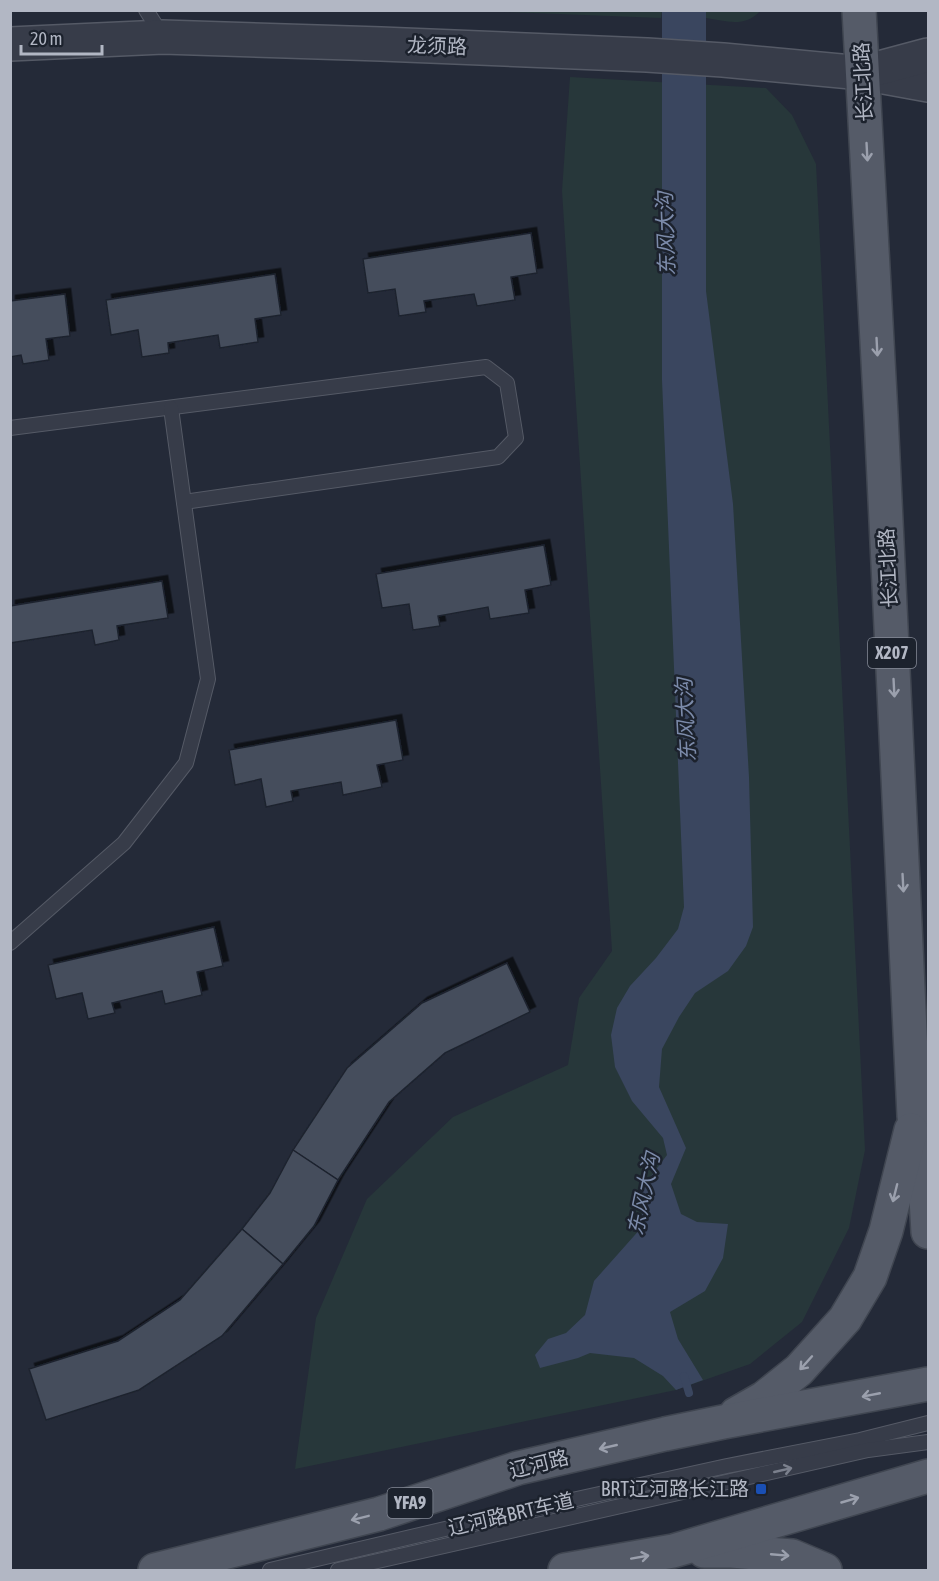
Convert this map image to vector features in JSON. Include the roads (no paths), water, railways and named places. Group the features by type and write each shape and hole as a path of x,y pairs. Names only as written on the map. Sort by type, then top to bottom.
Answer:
{"main road":[{"path":"838,10 862,73"},
{"name":"长江北路","path":"859,10 914,1116 925,1182 928,1232"},
{"path":"720,1423 764,1398 799,1370 845,1319 870,1277 886,1231 914,1116"},
{"name":"辽河路","path":"155,1570 379,1514 518,1468 665,1434 928,1384"},
{"path":"565,1570 732,1542 928,1476"},
{"path":"732,1542 792,1556 825,1570"}],"street":[{"name":"龙须路","path":"10,44 155,24 381,44 723,60 862,73 928,85"},
{"name":"龙须路","path":"862,73 928,55"}],"lane":[{"path":"10,428 486,367 507,383 516,438 498,457 184,502"},
{"path":"10,943 124,843 186,764 208,679 171,408"},
{"name":"辽河路BRT车道","path":"270,1570 665,1479 928,1424"},
{"name":"辽河路BRT车道","path":"338,1570 868,1450 928,1442"}],"water":[{"path":"662,11 706,11 706,291 733,504 749,777 753,927 746,946 728,971 695,993 662,1049 659,1087 686,1148 671,1184 681,1214 697,1222 728,1224 723,1258 705,1291 670,1312 678,1339 703,1380 676,1390 663,1376 634,1358 590,1353 540,1368 535,1355 548,1339 566,1333 585,1315 594,1281 642,1227 642,1188 667,1155 663,1138 632,1101 615,1067 611,1035 617,1008 630,986 656,958 678,929 684,907 662,380"}],"waterway":[{"name":"东风大沟","path":"684,1376 689,1393"}],"place":[{"name":"BRT辽河路长江路","path":"761,1489"}]}
